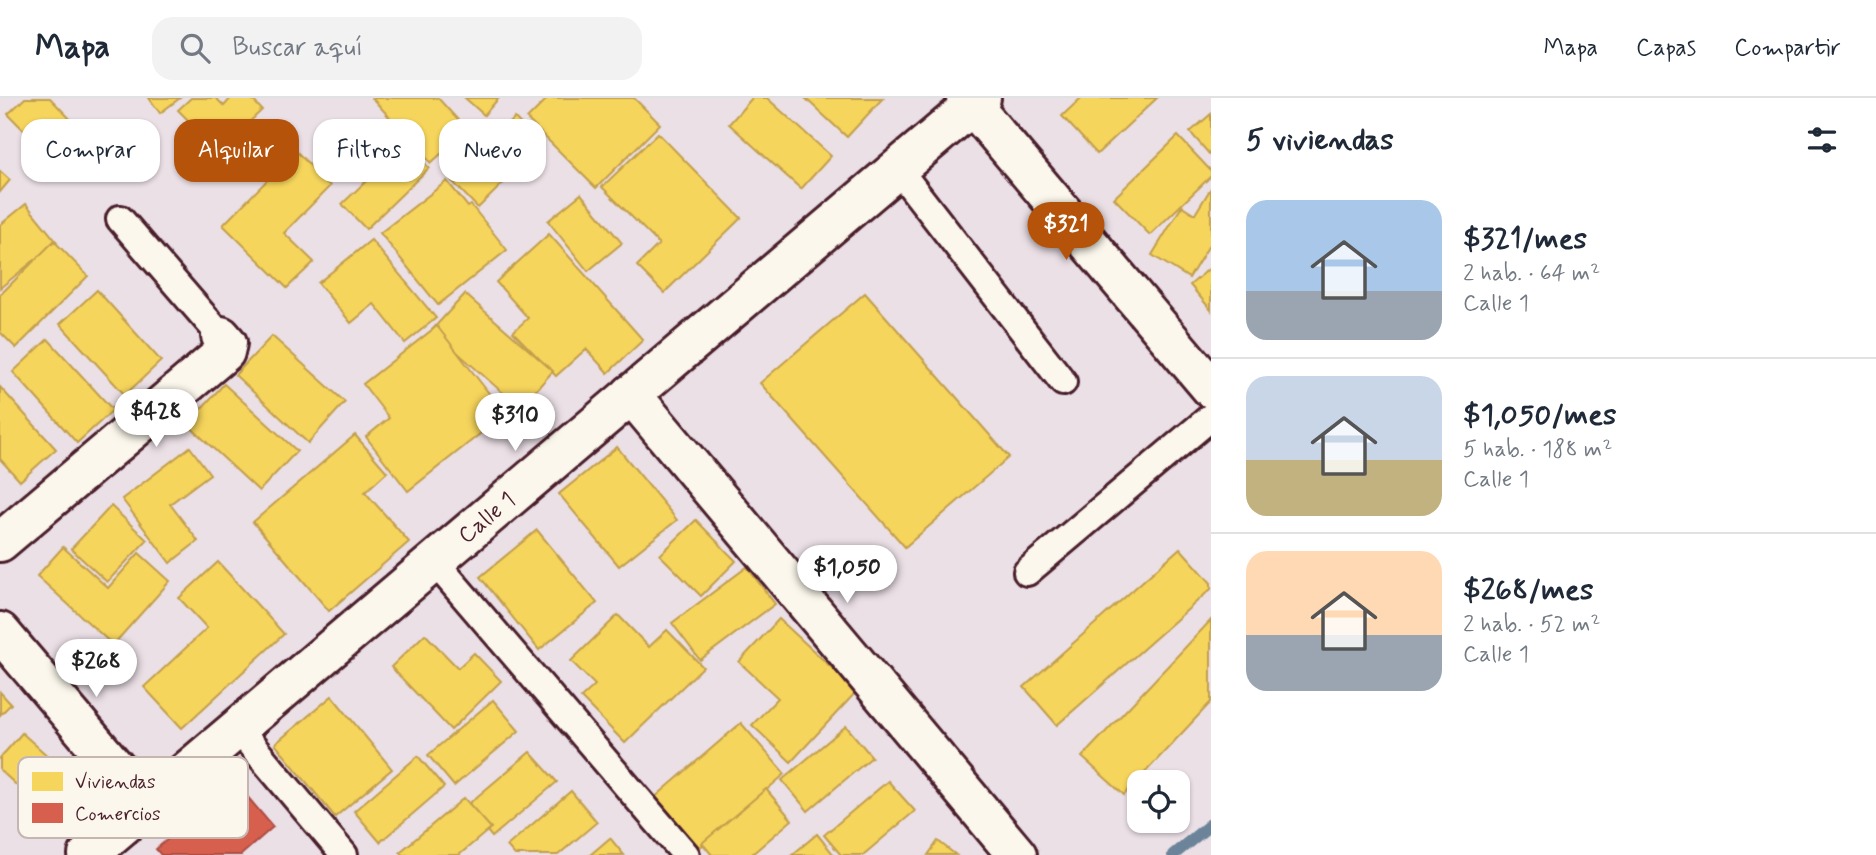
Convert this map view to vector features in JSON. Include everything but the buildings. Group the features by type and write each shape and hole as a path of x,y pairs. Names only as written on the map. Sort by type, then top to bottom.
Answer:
{"street":[{"name":"Calle 1","path":"203,757 897,168 973,100"},
{"path":"973,100 1211,388"},
{"path":"0,542 225,352 227,343 221,336"},
{"path":"631,394 1017,855"},
{"path":"0,632 106,757"},
{"name":"Calle 1","path":"88,855 108,838"}],"lane":[{"path":"897,168 1063,382"},
{"path":"120,219 221,336"},
{"path":"1027,572 1211,417"},
{"path":"434,561 686,855"},
{"path":"237,728 344,855"}],"waterway":[{"path":"1173,855 1211,824"}]}
